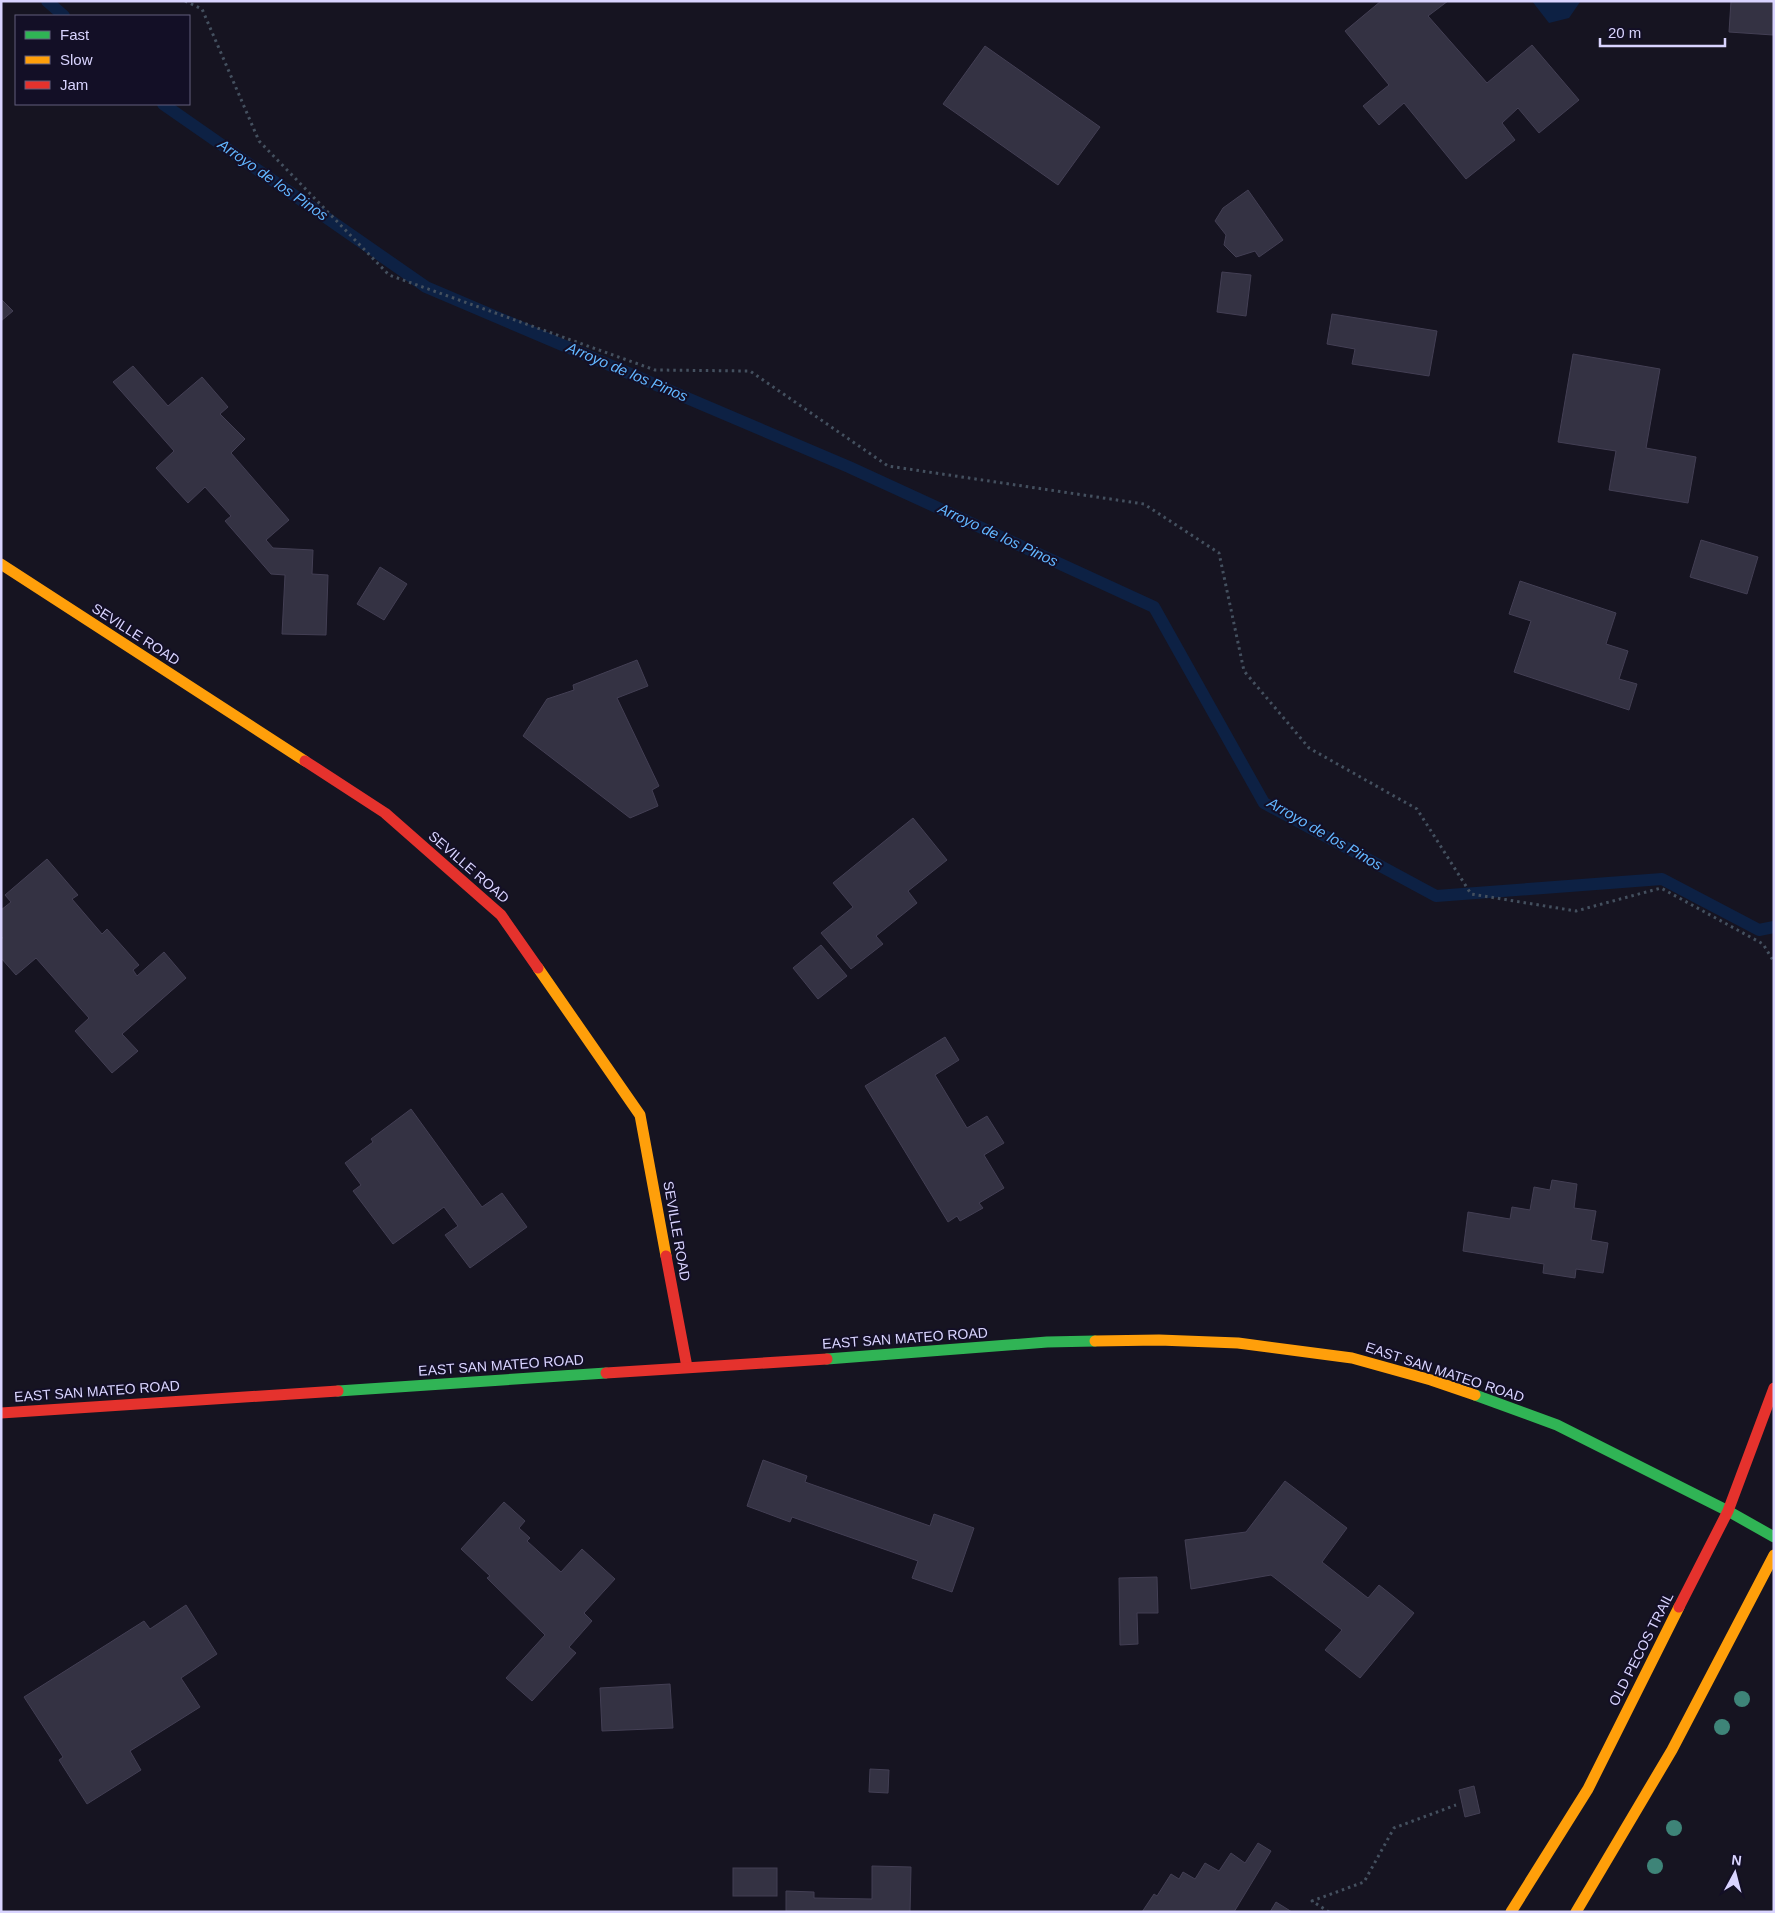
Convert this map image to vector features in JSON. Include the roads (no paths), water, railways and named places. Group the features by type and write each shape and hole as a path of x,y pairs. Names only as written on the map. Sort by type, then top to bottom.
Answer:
{"street":[{"name":"SEVILLE ROAD","path":"1,564 385,813 501,915 640,1115 687,1367"},
{"name":"EAST SAN MATEO ROAD","path":"1,1413 1047,1342 1159,1340 1238,1342 1352,1358 1431,1380 1503,1405 1565,1429 1728,1511 1774,1537"},
{"name":"OLD PECOS TRAIL","path":"1511,1912 1588,1788 1728,1511 1774,1388"},
{"path":"1576,1912 1604,1868 1672,1750 1774,1555"}],"water":[{"path":"1532,1 1580,2 1569,18 1549,23"}],"waterway":[{"name":"Arroyo de los Pinos","path":"47,1 63,15"},
{"name":"Arroyo de los Pinos","path":"164,105 426,287 849,467 1154,607 1264,803 1436,896 1662,879 1759,930 1774,927"}]}
